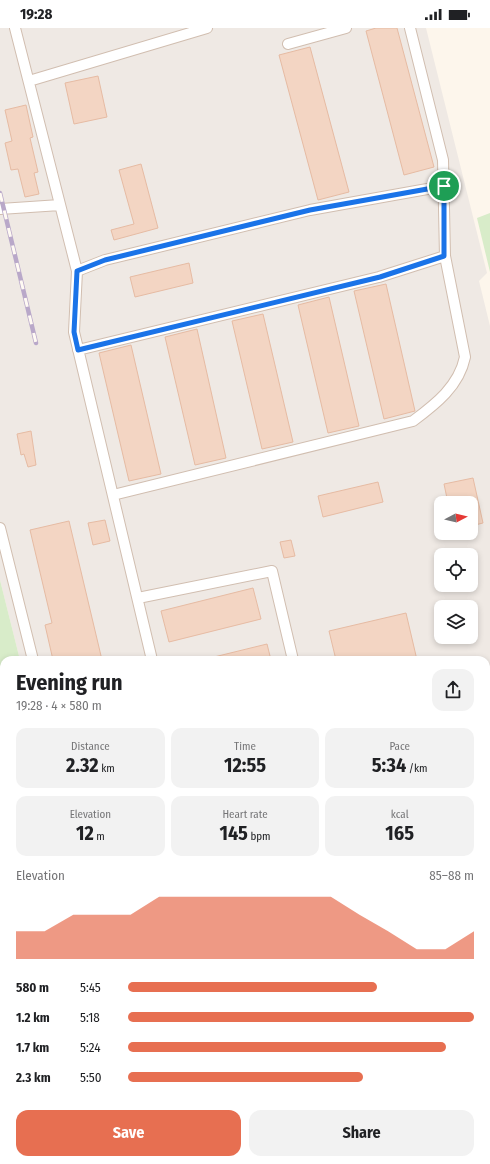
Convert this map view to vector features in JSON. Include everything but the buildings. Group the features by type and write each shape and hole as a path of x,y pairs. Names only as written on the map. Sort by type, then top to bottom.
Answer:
{"street":[{"path":"15,28 77,271 74,332 151,656"},
{"path":"29,81 207,28"},
{"path":"288,44 346,28"},
{"path":"113,495 412,421 434,406 453,385 462,370 465,357 444,256 443,160 410,28"},
{"path":"77,271 105,260 310,210 444,186"},
{"path":"0,209 60,205"},
{"path":"78,350 380,277 444,256"},
{"path":"0,528 33,656"},
{"path":"138,598 272,571 292,656"}],"shaded area":[{"path":"0,28 426,28 487,273 479,281 490,326 490,656 19,656 0,580"}],"green space":[{"path":"490,213 490,272 477,218"},
{"path":"0,580 19,656 0,656"}],"railway":[{"path":"0,193 36,343"}],"route":[{"path":"444,186 444,256 380,277 78,350 74,332 77,271 105,260 310,210 444,186"}]}
